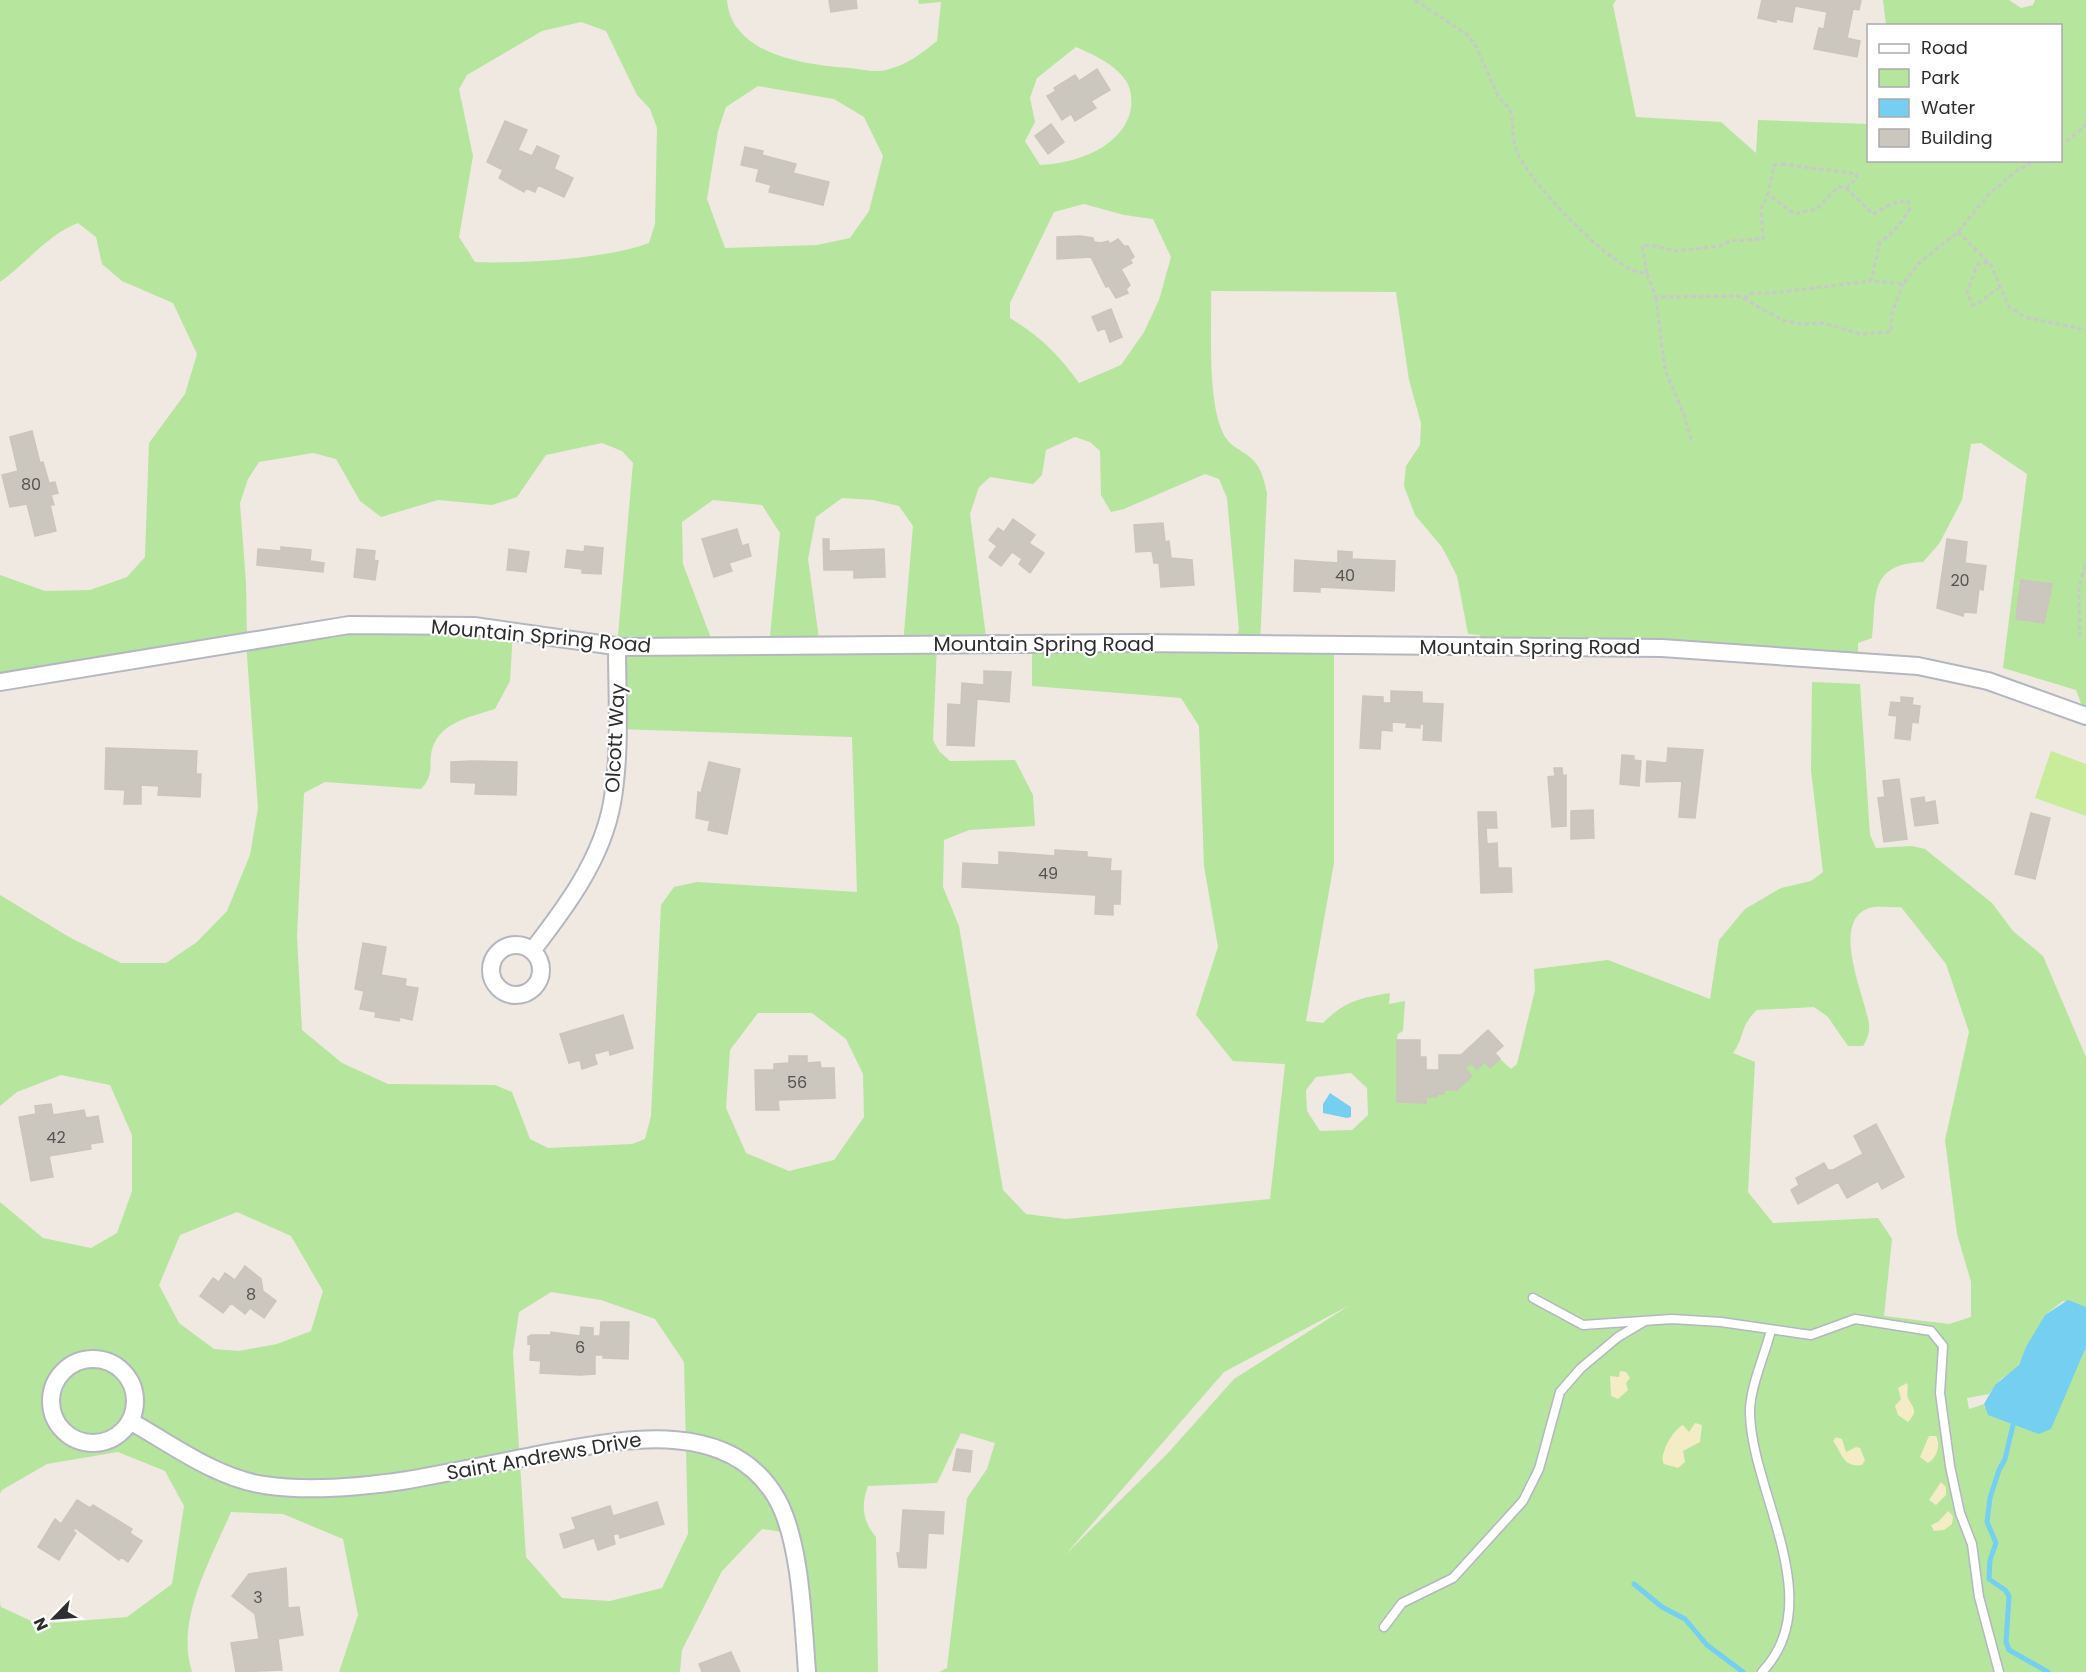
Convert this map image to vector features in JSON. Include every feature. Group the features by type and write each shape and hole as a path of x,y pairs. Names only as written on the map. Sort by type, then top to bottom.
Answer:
{"street":[{"name":"Mountain Spring Road","path":"0,682 349,625 474,626 617,647 1135,644 1662,648 1918,666 1988,681 2086,716"},
{"name":"Olcott Way","path":"532,951 567,906 599,845 612,804 618,749 617,647"},
{"path":"98,1358 114,1364 126,1374 133,1389 135,1406 130,1421 119,1434 105,1441 88,1443 72,1437 60,1427 52,1412 51,1396 56,1380 67,1367 81,1360 98,1358"},
{"name":"Saint Andrews Drive","path":"130,1421 219,1471 262,1485 306,1489 406,1480 614,1440 688,1441 718,1450 743,1463 764,1480 778,1500 791,1532 807,1672"}],"lane":[{"path":"1533,1298 1583,1325 1648,1320 1713,1321 1811,1335 1855,1319 1931,1331 1943,1346 1940,1393 1950,1466 1960,1513 1972,1544 1979,1597 1999,1672"},
{"path":"1384,1627 1402,1603 1453,1578 1522,1501 1539,1469 1560,1392 1581,1368 1618,1337 1648,1320"},
{"path":"1762,1672 1780,1647 1787,1626 1789,1600 1783,1552 1758,1459 1750,1412 1751,1397 1771,1330"}],"path":[{"path":"1415,0 1468,35 1477,48 1498,96 1510,109 1511,135 1518,154 1544,192 1612,258 1632,271 1647,274"},
{"path":"2062,145 2084,127 2086,122"},
{"path":"1656,297 1739,296 1782,320 1800,324 1824,323 1860,333 1891,332 1892,314 1903,284 1919,263 1958,232 1989,194 2016,171 2032,162"},
{"path":"1692,443 1684,415 1665,370 1656,297 1647,274 1642,246 1650,245 1676,251 1720,246 1730,241 1762,239 1761,209 1768,194 1774,165 1782,164 1857,174 1856,179 1846,188"},
{"path":"1768,194 1794,214 1817,208 1838,187 1846,188 1873,214 1893,203 1908,201 1910,208 1893,234 1880,242 1870,281"},
{"path":"1958,232 1988,262 2009,307 2025,317 2086,330"},
{"path":"1988,262 1977,265 1971,280 1967,293 1972,305 1980,304 1987,295 1999,288"},
{"path":"1744,299 1752,293 1803,290 1870,281 1903,284"},
{"path":"2080,637 2079,588 2086,562"}],"green space":[{"path":"0,0 727,0 732,19 742,33 756,45 773,54 812,64 877,71 894,68 907,62 937,41 941,2 919,4 918,0 1616,0 1613,5 1636,117 1721,122 1756,153 1758,120 1867,124 1867,162 2062,162 2062,24 1886,24 1883,0 2009,0 2021,8 2033,5 2035,0 2086,0 2086,716 2076,690 2003,668 2027,474 1981,443 1971,444 1962,500 1939,544 1923,562 1905,564 1892,569 1878,586 1872,638 1858,643 1858,652 1855,652 1852,661 1480,647 1480,635 1468,634 1457,576 1442,547 1415,515 1404,486 1406,466 1420,445 1421,423 1409,380 1396,292 1211,291 1211,364 1215,402 1223,433 1229,442 1249,456 1259,467 1267,493 1260,644 1334,645 1334,863 1306,1021 1323,1023 1346,1005 1370,997 1390,993 1389,1004 1405,1001 1403,1031 1398,1034 1397,1040 1397,1102 1426,1103 1426,1097 1437,1097 1437,1094 1444,1094 1444,1090 1457,1090 1472,1076 1465,1068 1471,1063 1477,1069 1485,1062 1490,1067 1500,1059 1511,1069 1517,1064 1535,990 1534,969 1608,960 1710,999 1719,940 1745,909 1781,888 1811,881 1823,872 1811,770 1812,682 1860,684 1870,835 1876,848 1912,846 1925,849 1992,903 2013,931 2043,956 2086,1057 2086,1307 2063,1301 2045,1315 2017,1368 2001,1379 1989,1394 1967,1398 1969,1409 1984,1404 1985,1408 2064,1396 2086,1347 2086,1672 939,1672 947,1668 967,1498 987,1469 995,1443 961,1433 937,1483 868,1486 864,1500 864,1512 868,1525 876,1537 878,1672 807,1672 791,1533 762,1529 722,1571 682,1650 680,1672 339,1672 358,1615 343,1539 283,1514 231,1512 205,1570 192,1611 188,1632 188,1652 192,1672 0,1672 0,1603 1,1607 38,1624 127,1617 172,1584 184,1506 165,1471 118,1452 47,1464 2,1490 0,1494 0,1202 43,1238 91,1248 117,1233 132,1191 132,1135 110,1085 61,1075 17,1092 0,1106 0,895 69,937 121,963 166,963 197,942 227,911 250,855 258,808 246,642 0,682 0,575 45,591 90,590 127,577 145,557 149,443 185,394 197,354 173,303 122,281 102,264 96,237 78,223 47,242 0,282","holes":["581,22 606,31 637,95 650,109 657,128 655,224 649,243 610,253 563,259 475,262 459,237 473,156 459,89 467,75 542,31","1076,47 1090,53 1116,70 1128,84 1131,108 1127,121 1119,133 1097,150 1069,161 1040,165 1025,141 1035,122 1030,98 1037,78","758,86 834,99 864,117 883,156 869,211 850,238 817,245 725,248 707,199 718,131 726,107","1084,204 1124,215 1153,219 1171,257 1159,300 1144,332 1121,365 1079,383 1048,347 1010,318 1010,303 1054,212","1075,437 1090,442 1100,451 1101,495 1111,512 1124,509 1205,474 1219,479 1227,498 1239,630 1236,637 1032,644 1032,686 1181,698 1199,726 1204,866 1218,947 1196,1015 1233,1061 1285,1064 1270,1199 1066,1219 1026,1214 1003,1190 959,926 943,887 944,840 969,830 1035,826 1033,795 1015,760 950,761 939,751 933,740 937,645 987,644 970,514 979,487 990,477 1033,484 1042,475 1046,450","602,443 622,451 633,463 617,647 618,729 852,737 857,892 697,882 674,887 661,905 651,1116 645,1139 632,1144 548,1148 530,1139 512,1092 495,1085 388,1084 342,1063 302,1030 297,936 304,793 325,782 421,789 429,777 432,750 439,736 460,720 495,709 510,681 513,631 349,625 247,642 246,583 240,503 248,479 259,462 313,453 336,459 360,501 381,517 438,500 492,505 517,497 546,455","842,498 873,500 899,506 913,526 903,645 820,646 808,559 816,517","713,500 762,505 780,533 769,646 714,646 683,564 682,522","1901,907 1946,964 1969,1032 1945,1140 1957,1234 1971,1282 1971,1317 1949,1324 1884,1316 1892,1239 1878,1218 1773,1223 1748,1192 1755,1062 1733,1053 1745,1026 1757,1010 1814,1007 1828,1017 1848,1046 1863,1046 1868,1036 1869,1024 1853,962 1852,929 1857,916 1869,908","758,1013 812,1013 846,1039 863,1074 864,1117 834,1160 789,1171 746,1153 726,1108 730,1050","1351,1073 1367,1088 1368,1115 1352,1130 1320,1131 1307,1111 1306,1090 1316,1077","237,1212 291,1236 323,1291 311,1331 277,1344 239,1351 214,1349 179,1323 159,1285 180,1235","551,1292 601,1300 655,1319 684,1362 688,1534 662,1588 610,1601 562,1598 526,1557 513,1353 519,1312","1350,1305 1234,1379 1168,1453 1066,1554 1224,1372"]},
{"path":"2051,751 2086,764 2086,816 2035,798"}],"sand":[{"path":"1620,1371 1626,1372 1630,1378 1626,1383 1628,1390 1618,1399 1611,1396 1610,1376 1619,1377"},
{"path":"1907,1383 1907,1396 1914,1412 1908,1422 1898,1415 1895,1406 1901,1399 1898,1388"},
{"path":"1695,1423 1702,1425 1700,1442 1683,1451 1685,1462 1678,1468 1664,1464 1663,1455 1667,1443 1675,1432 1683,1425 1689,1432"},
{"path":"1929,1436 1936,1436 1938,1447 1936,1455 1928,1463 1920,1457"},
{"path":"1836,1437 1842,1439 1846,1452 1856,1447 1860,1448 1865,1460 1862,1465 1851,1464 1844,1459 1833,1441"},
{"path":"1941,1482 1946,1487 1946,1495 1936,1505 1929,1500"},
{"path":"1948,1511 1953,1516 1952,1524 1944,1530 1934,1531 1931,1525 1938,1522"}],"water":[{"path":"1330,1093 1351,1107 1351,1117 1323,1113 1323,1104"},
{"path":"2068,1300 2086,1307 2086,1347 2051,1429 2039,1434 1988,1415 1984,1404 1995,1385 2019,1365 2026,1347 2045,1315"}],"building":[{"path":"829,0 856,0 857,8 831,12"},
{"path":"1762,0 1861,0 1859,10 1853,9 1847,38 1860,41 1857,57 1814,49 1819,28 1824,29 1827,12 1795,6 1792,22 1776,19 1776,22 1758,18"},
{"path":"1097,69 1110,90 1091,101 1096,108 1075,121 1071,114 1062,120 1047,96 1056,91 1054,88 1075,75 1079,81"},
{"path":"505,121 527,130 518,150 532,156 537,146 559,156 554,169 573,178 564,197 538,185 535,192 526,188 524,192 499,178 503,170 487,162"},
{"path":"1051,124 1064,142 1048,154 1035,136"},
{"path":"745,147 763,151 762,155 796,164 793,173 829,182 823,205 769,192 771,185 756,181 759,169 741,165"},
{"path":"1057,237 1093,238 1094,242 1108,241 1110,244 1118,239 1124,246 1128,246 1134,257 1130,260 1132,263 1121,269 1130,285 1126,289 1128,293 1116,298 1109,286 1106,287 1091,257 1057,259"},
{"path":"1111,309 1122,337 1110,342 1105,328 1098,331 1092,317"},
{"path":"32,431 40,463 43,462 49,483 55,482 58,493 51,495 54,505 50,505 56,531 35,536 27,504 10,507 2,475 18,471 10,437"},
{"path":"1013,519 1035,535 1029,543 1044,553 1030,573 1019,564 1022,559 1012,552 1001,566 989,557 997,546 989,540 998,528 1004,532"},
{"path":"1163,523 1165,542 1169,541 1171,558 1192,560 1194,585 1161,587 1159,563 1154,563 1152,551 1136,552 1134,525"},
{"path":"737,529 742,546 748,544 751,556 729,563 732,571 714,577 702,539"},
{"path":"823,539 829,539 829,551 884,549 885,577 854,578 854,570 824,570"},
{"path":"1947,539 1967,542 1965,563 1986,566 1983,590 1979,589 1976,613 1964,612 1963,616 1937,608"},
{"path":"585,546 603,548 601,574 582,573 582,569 565,567 567,550 584,552"},
{"path":"281,547 311,550 310,561 324,563 323,572 257,565 258,549 281,551"},
{"path":"357,549 375,551 374,560 378,561 375,580 354,577"},
{"path":"509,549 529,552 526,572 507,570"},
{"path":"1338,551 1352,552 1352,559 1395,561 1394,591 1320,587 1320,592 1294,591 1295,560 1338,563"},
{"path":"2021,580 2052,584 2044,623 2016,619"},
{"path":"984,671 1011,672 1009,702 977,699 974,746 947,745 948,704 961,705 962,683 984,685"},
{"path":"1391,691 1422,692 1422,703 1443,704 1441,741 1423,740 1424,724 1420,724 1420,728 1406,727 1407,723 1392,722 1392,731 1381,730 1380,749 1360,748 1363,696 1383,697 1383,703 1391,703"},
{"path":"1901,697 1913,698 1912,705 1920,706 1918,723 1912,722 1910,740 1895,738 1897,716 1889,715 1891,702 1901,703"},
{"path":"106,748 197,751 196,774 201,774 200,797 158,795 159,786 141,785 141,804 124,804 125,790 105,789"},
{"path":"1668,748 1703,750 1695,818 1679,817 1682,781 1646,782 1647,761 1667,763"},
{"path":"1622,755 1634,756 1634,760 1641,761 1639,786 1620,784"},
{"path":"451,762 517,762 516,795 475,794 476,783 451,782"},
{"path":"709,762 740,769 727,834 708,830 710,821 696,818 698,792 701,793"},
{"path":"1554,768 1562,768 1563,776 1566,775 1566,826 1552,827 1548,777 1555,776"},
{"path":"1899,779 1907,839 1884,842 1878,798 1885,797 1883,781"},
{"path":"1924,797 1925,803 1935,801 1938,823 1915,826 1911,799"},
{"path":"1593,810 1594,838 1571,839 1571,811"},
{"path":"1478,812 1496,812 1497,828 1486,828 1487,844 1497,843 1498,868 1511,868 1512,892 1481,893"},
{"path":"2031,813 2050,818 2035,879 2015,874"},
{"path":"1055,850 1087,852 1087,857 1111,859 1110,871 1121,871 1120,904 1113,904 1113,915 1095,914 1096,895 962,887 963,863 999,865 999,852 1055,856"},
{"path":"363,943 386,947 381,975 406,979 405,986 418,988 412,1020 400,1017 399,1021 375,1017 376,1012 360,1009 364,991 355,989"},
{"path":"623,1015 633,1048 610,1055 609,1050 594,1054 597,1064 582,1069 580,1060 569,1063 560,1034"},
{"path":"1488,1030 1503,1046 1495,1053 1500,1059 1490,1068 1485,1062 1477,1069 1471,1063 1465,1068 1472,1076 1457,1090 1444,1090 1444,1094 1437,1094 1437,1097 1426,1097 1426,1103 1397,1102 1397,1040 1420,1040 1420,1057 1426,1057 1426,1070 1439,1070 1439,1055 1461,1055"},
{"path":"789,1056 807,1056 807,1063 820,1062 821,1068 834,1068 835,1098 778,1100 779,1110 756,1110 755,1070 774,1070 774,1064 789,1063"},
{"path":"51,1104 53,1115 84,1110 86,1118 98,1116 103,1142 90,1144 91,1149 49,1156 53,1177 31,1181 19,1117 36,1114 35,1106"},
{"path":"1876,1124 1904,1177 1882,1189 1878,1181 1847,1198 1838,1182 1798,1204 1791,1190 1799,1185 1796,1178 1824,1163 1828,1170 1833,1170 1863,1154 1854,1136"},
{"path":"245,1266 261,1279 263,1291 276,1301 264,1318 250,1308 245,1314 231,1303 223,1313 200,1296 213,1278 219,1282 225,1273 235,1280"},
{"path":"601,1322 629,1322 628,1359 603,1358 603,1355 595,1355 595,1374 580,1375 540,1373 541,1361 530,1360 531,1343 528,1344 528,1337 531,1335 551,1335 551,1332 580,1336 581,1327 593,1328 593,1336 600,1336"},
{"path":"957,1449 972,1451 970,1472 953,1470"},
{"path":"77,1500 90,1508 93,1505 132,1529 130,1533 142,1541 128,1562 121,1557 119,1560 75,1528 73,1531 76,1533 59,1560 38,1547 55,1519 61,1524"},
{"path":"657,1502 664,1524 620,1538 619,1533 613,1535 615,1544 598,1550 594,1538 564,1548 560,1534 576,1529 572,1518 610,1506 613,1516"},
{"path":"903,1510 944,1512 943,1534 928,1533 926,1568 899,1567 897,1553 900,1553"},
{"path":"286,1568 288,1608 299,1607 303,1635 278,1639 282,1670 236,1672 231,1643 259,1639 255,1614 232,1596 249,1574"},
{"path":"731,1652 740,1672 702,1672 699,1664"}],"waterway":[{"path":"2013,1425 2005,1459 1990,1498 1987,1522 1996,1543 1990,1560 1989,1579 2005,1590 2009,1596 2006,1642 2009,1650 2048,1672"},
{"path":"1634,1584 1662,1607 1685,1619 1707,1645 1743,1672"}]}
